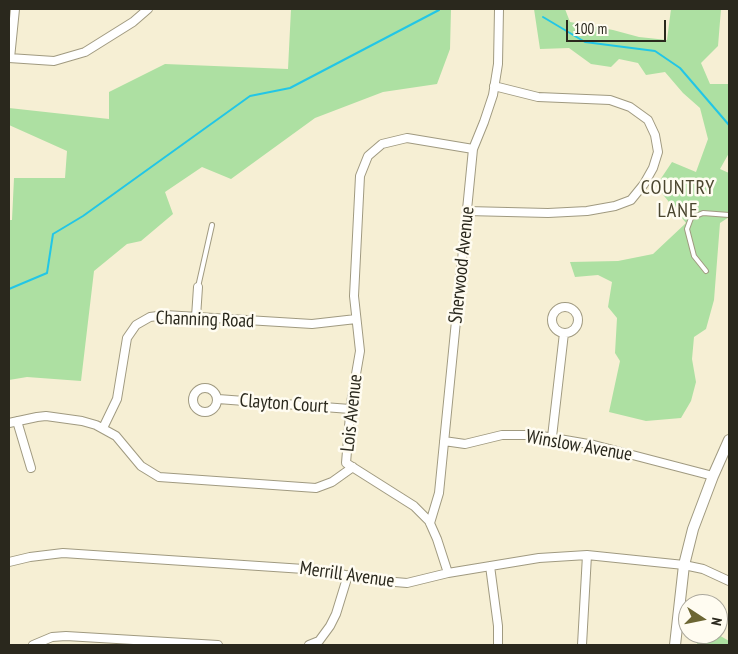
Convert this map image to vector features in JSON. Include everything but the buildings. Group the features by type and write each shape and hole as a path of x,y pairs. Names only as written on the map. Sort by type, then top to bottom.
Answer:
{"street":[{"path":"15,9 10,58 54,61 85,52 133,22 147,9"},
{"name":"Sherwood Avenue","path":"430,523 439,493 473,149 484,122 494,86 498,64 499,9"},
{"path":"467,211 548,214 587,211 615,206 631,200 644,184 653,168 658,152 656,135 648,120 630,106 610,100 538,98 494,86"},
{"name":"Lois Avenue","path":"13,422 46,416 82,420 103,428 121,442 141,466 159,477 316,488 332,482 353,467 346,463 350,410 360,351 354,296 360,176 368,156 382,144 407,138 473,149"},
{"path":"196,317 198,287"},
{"name":"Channing Road","path":"103,428 117,400 125,345 131,331 143,320 158,315 312,324 356,319"},
{"path":"552,437 564,333"},
{"name":"Clayton Court","path":"218,399 350,410"},
{"path":"13,422 31,468"},
{"name":"Winslow Avenue","path":"444,441 465,444 502,435 552,437 594,444 713,476"},
{"path":"675,645 684,565 693,529 729,440"},
{"path":"353,467 414,506 430,523 448,573"},
{"name":"Merrill Avenue","path":"9,562 63,553 319,570 381,582 407,583 448,573 539,558 586,555 684,565 703,569 729,581"},
{"path":"582,645 586,555"},
{"path":"490,566 498,626 498,645"},
{"path":"309,645 320,643 330,626 336,614 348,575"},
{"path":"33,645 52,637 66,636 218,645"}],"lane":[{"path":"706,271 694,256 687,229 691,218 703,213 729,215"},
{"path":"198,287 212,225"}],"green space":[{"path":"291,9 451,9 450,49 437,84 383,92 315,118 231,179 202,167 165,192 173,214 141,241 127,244 94,271 81,381 27,377 9,380 9,220 12,220 14,178 65,178 67,151 9,125 9,108 109,119 109,92 165,64 288,69"},
{"path":"534,9 565,9 570,22 639,37 667,40 671,9 721,9 718,46 701,63 710,84 729,84 729,153 720,169 729,173 729,217 720,223 714,300 706,329 694,337 692,359 696,382 691,401 681,418 646,421 609,412 620,361 615,353 617,318 608,307 612,282 598,275 575,277 570,262 618,261 653,254 686,223 656,186 672,162 696,172 708,139 700,108 683,93 665,72 646,75 638,63 619,59 611,67 591,64 569,48 540,49"},
{"path":"729,641 729,645 697,645 728,644"}],"waterway":[{"path":"9,289 47,273 53,234 83,216 250,96 290,88 439,10"},
{"path":"543,17 585,42 655,51 680,68 729,125"}],"district":[{"name":"COUNTRY LANE","path":"678,200"}]}
